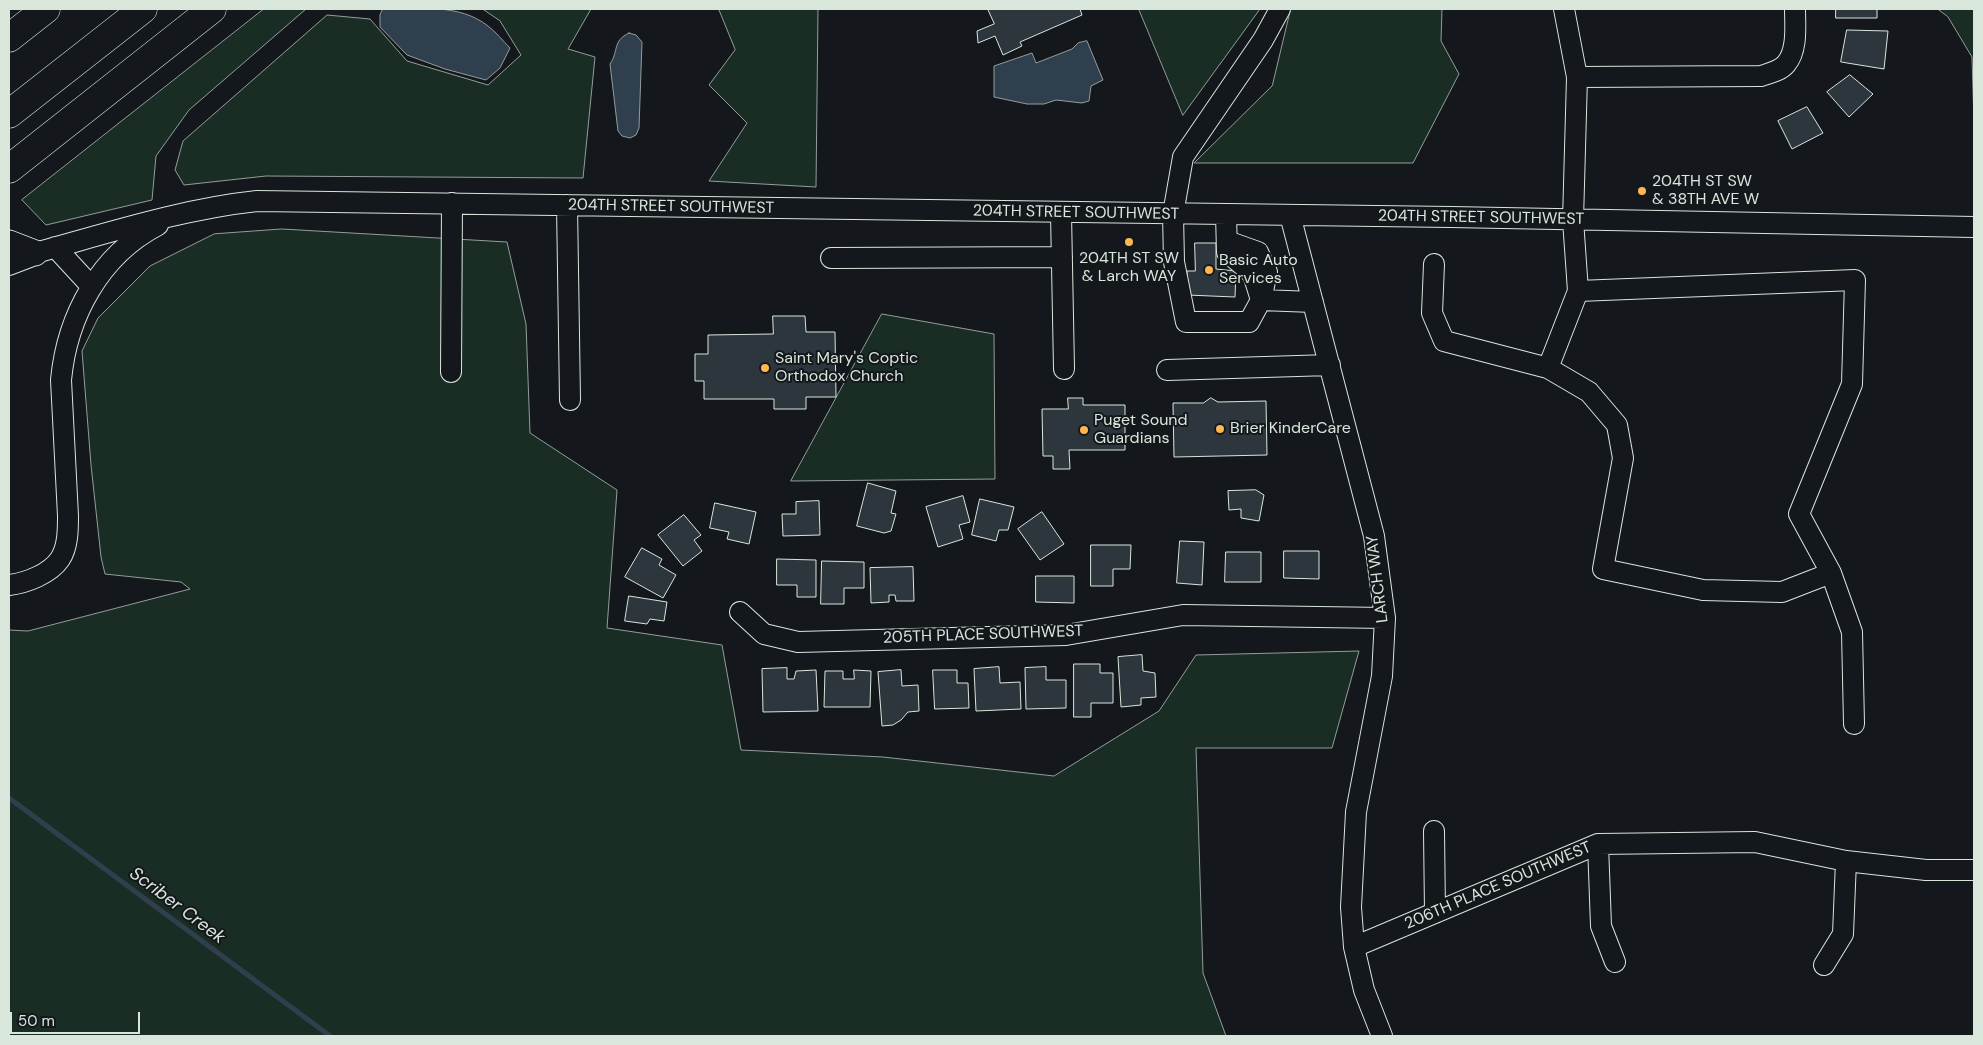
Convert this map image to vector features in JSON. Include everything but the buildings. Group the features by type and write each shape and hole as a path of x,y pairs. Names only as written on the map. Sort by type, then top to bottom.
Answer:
{"highway":[{"path":"9,38 46,9"},
{"path":"9,114 116,9"},
{"path":"9,93 143,9"},
{"path":"9,170 212,9"}],"main road":[{"path":"9,243 45,250"}],"street":[{"path":"1262,300 1249,322 1186,322 1174,262 1173,214 1183,157 1263,40 1280,9"},
{"path":"1548,368 1578,291 1573,220 1577,77 1564,9"},
{"path":"1577,77 1743,78 1775,72 1787,63 1793,47 1795,9"},
{"name":"204TH STREET SOUTHWEST","path":"9,266 45,250 178,215 258,201 1974,227"},
{"path":"451,372 452,203"},
{"path":"567,205 570,400"},
{"path":"1061,213 1064,368"},
{"name":"204TH STREET SOUTHWEST","path":"9,585 33,579 49,570 60,559 65,548 68,534 68,516 61,400 62,360 73,321 92,286 109,264 129,244 153,228 178,215"},
{"path":"1226,215 1227,247 1252,274 1262,300"},
{"name":"LARCH WAY","path":"1290,216 1374,536 1385,618 1382,676 1356,812 1351,907 1354,947 1364,990 1378,1035"},
{"path":"45,250 92,286"},
{"path":"831,258 1062,257"},
{"path":"1434,264 1432,313 1444,341 1548,368 1589,392 1617,425 1623,458 1603,570 1703,590 1782,592 1831,573"},
{"path":"1578,291 1855,280 1852,384 1799,514 1831,573 1852,632 1854,724"},
{"path":"1262,300 1313,302"},
{"path":"1167,370 1330,365"},
{"name":"205TH PLACE SOUTHWEST","path":"740,612 764,634 798,642 1066,635 1183,615 1385,618"},
{"path":"1434,831 1435,913"},
{"name":"206TH PLACE SOUTHWEST","path":"1354,947 1598,844 1755,842 1846,861 1926,870 1974,870"},
{"path":"1598,844 1601,926 1615,962"},
{"path":"1824,965 1843,934 1846,861"}],"green space":[{"path":"264,9 306,9 189,110 156,156 152,200 46,225 22,200"},
{"path":"483,9 591,9 568,49 595,57 583,178 266,176 184,185 175,170 183,141 327,15 370,19 407,61 488,85 521,55 500,21"},
{"path":"719,9 818,9 816,187 709,181 747,123 709,85 735,50"},
{"path":"1139,9 1260,9 1183,115"},
{"path":"1291,9 1442,9 1441,41 1459,74 1413,163 1194,163 1272,86"},
{"path":"1938,9 1974,9 1974,123 1972,57 1948,17"},
{"path":"282,229 507,242 526,324 530,433 617,490 607,628 722,645 741,750 883,757 1054,776 1159,711 1196,655 1359,651 1332,748 1196,748 1203,973 1226,1036 9,1036 9,630 28,631 190,589 181,582 105,574 101,557 91,465 82,351 98,318 150,266 214,234"},
{"path":"882,314 994,334 995,479 791,481"}],"water":[{"path":"424,8 464,14 488,26 510,48 500,68 486,80 445,69 407,55 380,27 380,15 383,9"},
{"path":"629,33 636,35 642,42 639,128 636,135 630,138 622,136 618,131 610,64 620,39"},
{"path":"1087,41 1103,80 1091,86 1089,101 1082,103 1056,100 1044,104 1027,104 994,97 994,66 1032,53 1036,63 1072,49 1078,43"}],"waterway":[{"name":"Scriber Creek","path":"9,798 330,1036"}],"place":[{"name":"204TH ST SW & 38TH AVE W","path":"1642,191"},
{"name":"204TH ST SW & Larch WAY","path":"1129,242"},
{"name":"Basic Auto Services","path":"1209,270"},
{"name":"Saint Mary's Coptic Orthodox Church","path":"765,368"},
{"name":"Brier KinderCare","path":"1220,429"},
{"name":"Puget Sound Guardians","path":"1084,430"}]}
